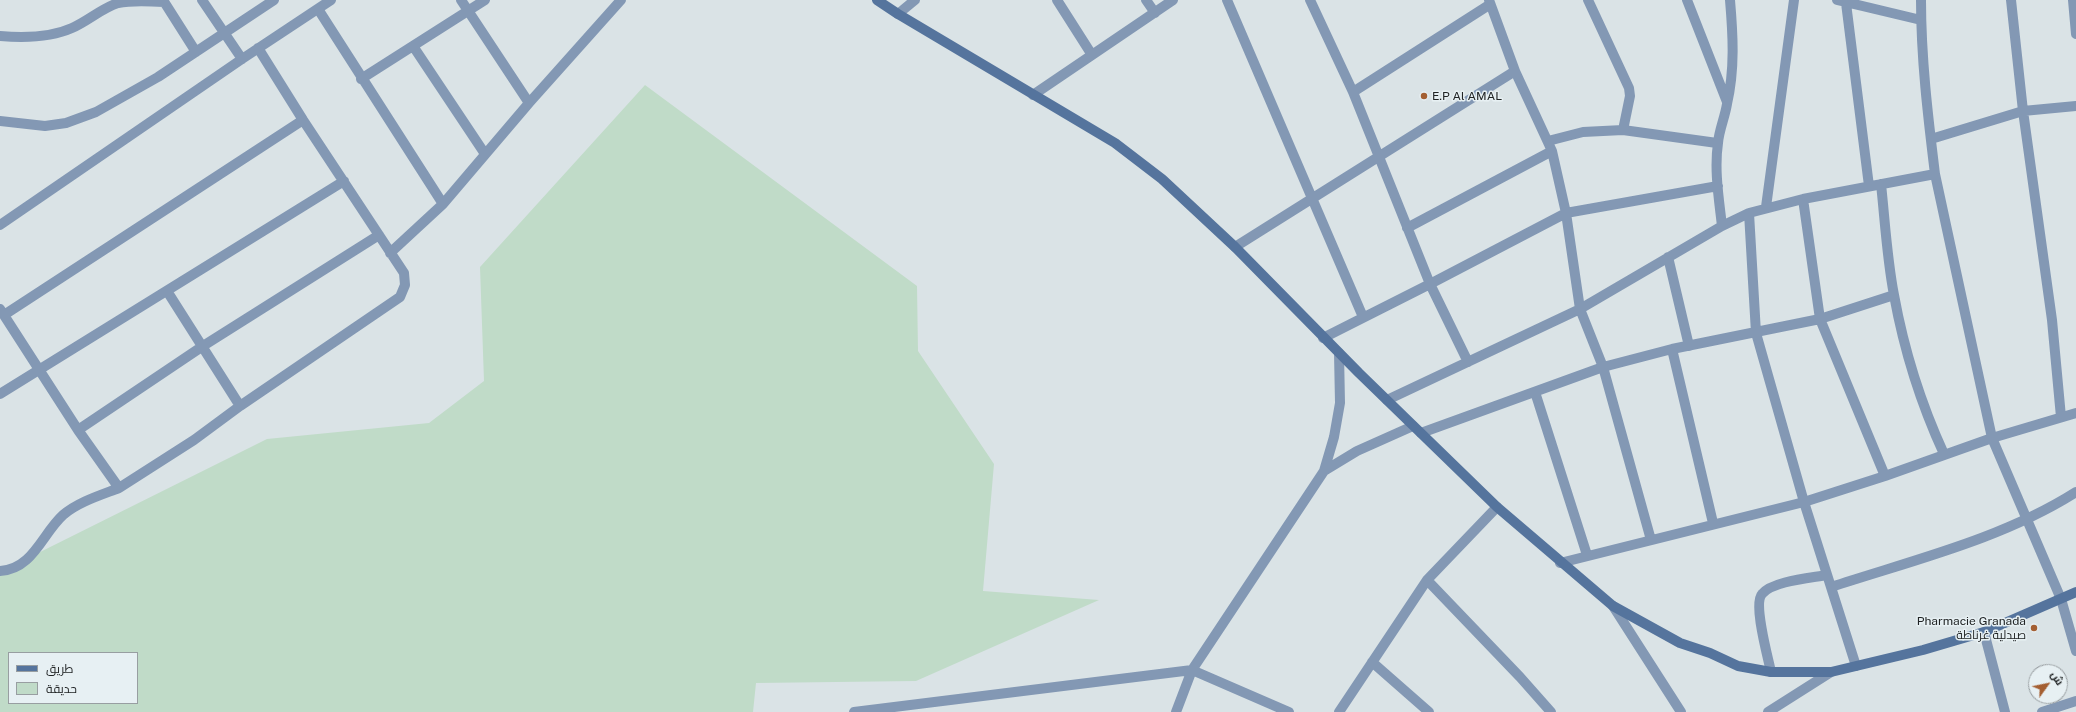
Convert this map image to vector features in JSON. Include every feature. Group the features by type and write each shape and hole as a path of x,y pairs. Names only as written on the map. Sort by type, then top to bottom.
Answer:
{"main road":[{"path":"877,0 1115,143 1140,162 1162,180 1235,247 1323,338 1497,507 1560,563 1613,606 1680,643 1710,653 1738,666 1771,672 1831,672 1924,650 1984,632 2076,592"}],"street":[{"path":"202,0 242,58"},
{"path":"0,121 45,126 81,118 124,97 196,52 274,0"},
{"path":"0,225 242,58 331,0"},
{"path":"461,0 528,103"},
{"path":"361,79 485,0"},
{"path":"898,14 915,0"},
{"path":"1057,0 1092,55"},
{"path":"1146,0 1155,13"},
{"path":"1033,95 1173,0"},
{"path":"1227,0 1363,317"},
{"path":"1310,0 1354,92 1430,284 1468,362"},
{"path":"1588,0 1629,88 1630,96 1623,130"},
{"path":"1687,0 1728,103"},
{"path":"1722,226 1718,186 1717,143 1728,103 1733,53 1730,0"},
{"path":"1766,207 1794,0"},
{"path":"1921,0 1921,20 1930,139 1935,174 1992,438 2061,599 2076,651"},
{"path":"2011,0 2023,111 2043,242 2061,417"},
{"path":"2073,0 2076,34"},
{"path":"0,36 22,37 46,35 71,28 117,3 130,1 163,1 196,52"},
{"path":"390,253 442,204 528,103 619,1"},
{"path":"1869,186 1842,1 1921,20"},
{"path":"1354,92 1489,3 1515,71 1552,151 1566,213 1580,309 1603,367 1651,540"},
{"path":"318,9 361,79 442,204"},
{"path":"413,46 485,154"},
{"path":"0,571 25,561 64,514 96,497 119,488 194,440 240,406 400,297 405,285 404,273 303,120 258,48"},
{"path":"1235,247 1312,197 1515,71"},
{"path":"1930,139 2023,111 2076,106"},
{"path":"119,488 78,430 2,312 303,120"},
{"path":"1548,140 1583,132 1623,130 1717,143"},
{"path":"1407,228 1552,151"},
{"path":"1387,400 1580,309 1722,226 1748,213 1766,207 1803,199 1935,174"},
{"path":"0,394 38,368 344,181"},
{"path":"1881,184 1894,295 1919,390 1930,424 1944,454"},
{"path":"1323,338 1566,213 1718,186"},
{"path":"1803,199 1820,319 1885,476"},
{"path":"1748,213 1756,333 1804,502 1856,666"},
{"path":"78,430 204,346 379,235"},
{"path":"1668,258 1689,346"},
{"path":"166,291 204,346 240,406"},
{"path":"1324,471 1357,451 1417,429 1535,392 1603,367 1672,349 1820,319 1894,295"},
{"path":"1672,349 1713,523"},
{"path":"1176,712 1192,670 1324,471 1334,437 1340,403 1339,353"},
{"path":"1535,392 1587,556"},
{"path":"1560,563 1713,523 1804,502 1885,476 1992,438 2076,413"},
{"path":"1831,587 1979,538 2026,519 2076,492"},
{"path":"1339,712 1427,580 1497,507"},
{"path":"1771,672 1758,607 1761,594 1781,584 1827,575"},
{"path":"1427,580 1520,677 1551,712"},
{"path":"1613,606 1681,712"},
{"path":"1984,632 2005,712"},
{"path":"1372,662 1429,712"},
{"path":"854,712 1192,670 1285,711"},
{"path":"1768,712 1831,672"},
{"path":"2042,712 2076,701"}],"green space":[{"path":"645,85 917,286 918,351 994,464 983,591 1099,600 916,681 756,683 753,712 0,712 0,572 267,439 429,423 484,381 480,267"}],"place":[{"name":"E.P Al AMAL","path":"1424,96"},
{"name":"Pharmacie Granada صيدلية غرناطة","path":"2034,628"}]}
